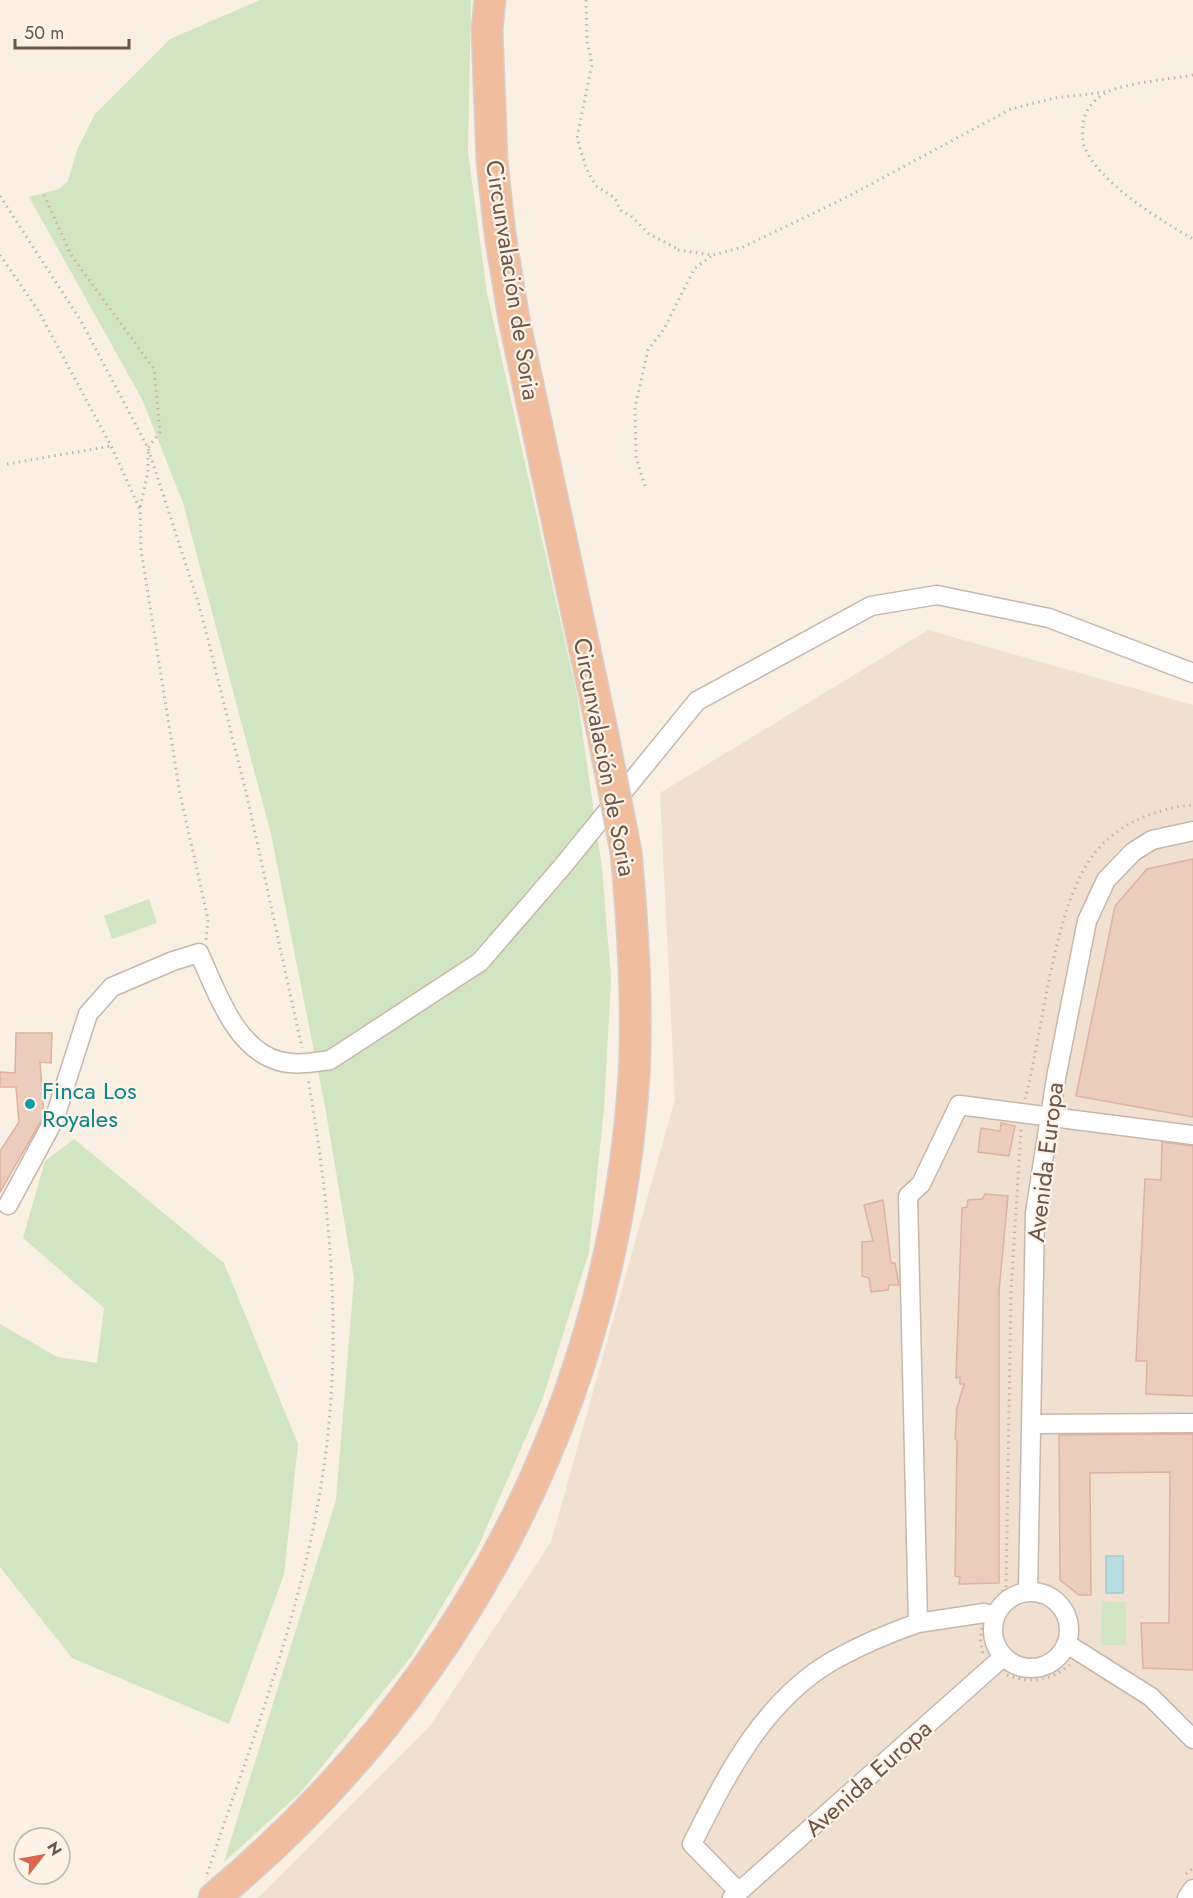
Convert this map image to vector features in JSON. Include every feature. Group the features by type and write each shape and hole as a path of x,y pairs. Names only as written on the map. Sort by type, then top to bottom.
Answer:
{"highway":[{"name":"Circunvalación de Soria","path":"210,1888 264,1856 309,1811 388,1721 431,1665 485,1579 526,1499 573,1382 595,1312 617,1219 634,1077 636,1016 634,932 626,852 517,330 500,234 492,161 488,29 490,0"}],"street":[{"path":"8,1205 54,1120 88,1014 112,987 173,961 199,953 235,1026 255,1047 279,1061 305,1064 330,1060 480,962 562,867 697,701 871,606 937,595 1049,618 1193,673"},
{"name":"Avenida Europa","path":"1028,1591 1035,1214 1049,1116 1087,921 1106,880 1133,852 1152,840 1193,831"},
{"path":"918,1623 908,1196 921,1184 959,1105 1193,1135"},
{"path":"1031,1424 1193,1423"},
{"path":"735,1895 692,1844 725,1778 771,1713 797,1687 832,1661 880,1637 918,1623 991,1614 1008,1598 1028,1591 1052,1598 1062,1606 1070,1630 1067,1644 1052,1662 1040,1668 997,1663 991,1614"},
{"path":"1067,1644 1151,1697 1193,1739"},
{"name":"Avenida Europa","path":"735,1895 997,1663"},
{"path":"1187,1898 1193,1889"}],"path":[{"path":"586,0 587,41 592,64 577,138 586,168 596,186 615,198 620,210 631,216 649,234 677,249 713,255"},
{"path":"645,486 636,458 635,407 648,350 664,329 694,269 713,255 743,247 845,198 1011,109 1054,98 1107,92 1193,75"},
{"path":"1107,92 1089,106 1084,119 1083,141 1093,162 1114,184 1193,239"},
{"path":"44,195 71,255 154,369 160,432 148,448 148,471 140,509 141,550 180,794 208,919 207,938 199,953"},
{"path":"0,255 38,310 111,446 140,509"},
{"path":"8,464 111,446"},
{"path":"1077,1663 1048,1679 1034,1681 1006,1675 1000,1680 997,1663 984,1659 980,1639 991,1614 993,1600 1006,1588 1011,1291 1022,1113 1058,947 1074,888 1093,854 1113,835 1152,813 1171,806 1193,805"},
{"path":"210,1888 223,1827"}],"shaded area":[{"path":"928,630 1193,705 1193,1898 258,1898 430,1726 551,1542 675,1099 660,793"}],"green space":[{"path":"260,0 471,0 468,152 487,293 577,695 602,868 611,978 604,1109 589,1252 543,1398 478,1547 411,1657 300,1793 224,1862 336,1500 354,1279 326,1112 271,834 183,503 142,399 29,197 59,189 68,181 77,150 95,114 170,39"},
{"path":"149,899 157,923 112,939 104,916"},
{"path":"74,1139 224,1263 298,1444 284,1575 229,1724 72,1658 0,1567 0,1324 57,1357 97,1363 104,1308 23,1238 45,1161"},
{"path":"1102,1601 1126,1602 1126,1645 1101,1645"}],"water":[{"path":"1106,1556 1123,1556 1123,1593 1106,1593"}],"building":[{"path":"1193,859 1193,1117 1076,1096 1115,906 1147,869"},
{"name":"Finca Los Royales","path":"16,1033 52,1033 51,1063 40,1062 44,1116 0,1192 0,1151 19,1122 16,1087 0,1087 0,1072 15,1073"},
{"path":"1001,1123 1015,1126 1009,1156 978,1152 981,1128 1000,1131"},
{"path":"1162,1142 1193,1146 1193,1396 1146,1394 1147,1361 1136,1361 1145,1179 1161,1180"},
{"path":"985,1194 1008,1196 999,1291 999,1583 959,1584 960,1577 955,1576 957,1441 955,1439 957,1408 964,1384 960,1384 960,1377 956,1378 962,1208 967,1207 968,1200 982,1199"},
{"path":"883,1200 891,1263 895,1263 899,1285 889,1285 888,1290 871,1292 869,1278 862,1276 862,1242 873,1241 864,1205"},
{"path":"1193,1434 1193,1670 1143,1668 1141,1623 1169,1623 1170,1472 1090,1473 1091,1595 1079,1595 1060,1580 1059,1435"}],"place":[{"name":"Finca Los Royales","path":"30,1104"}]}
